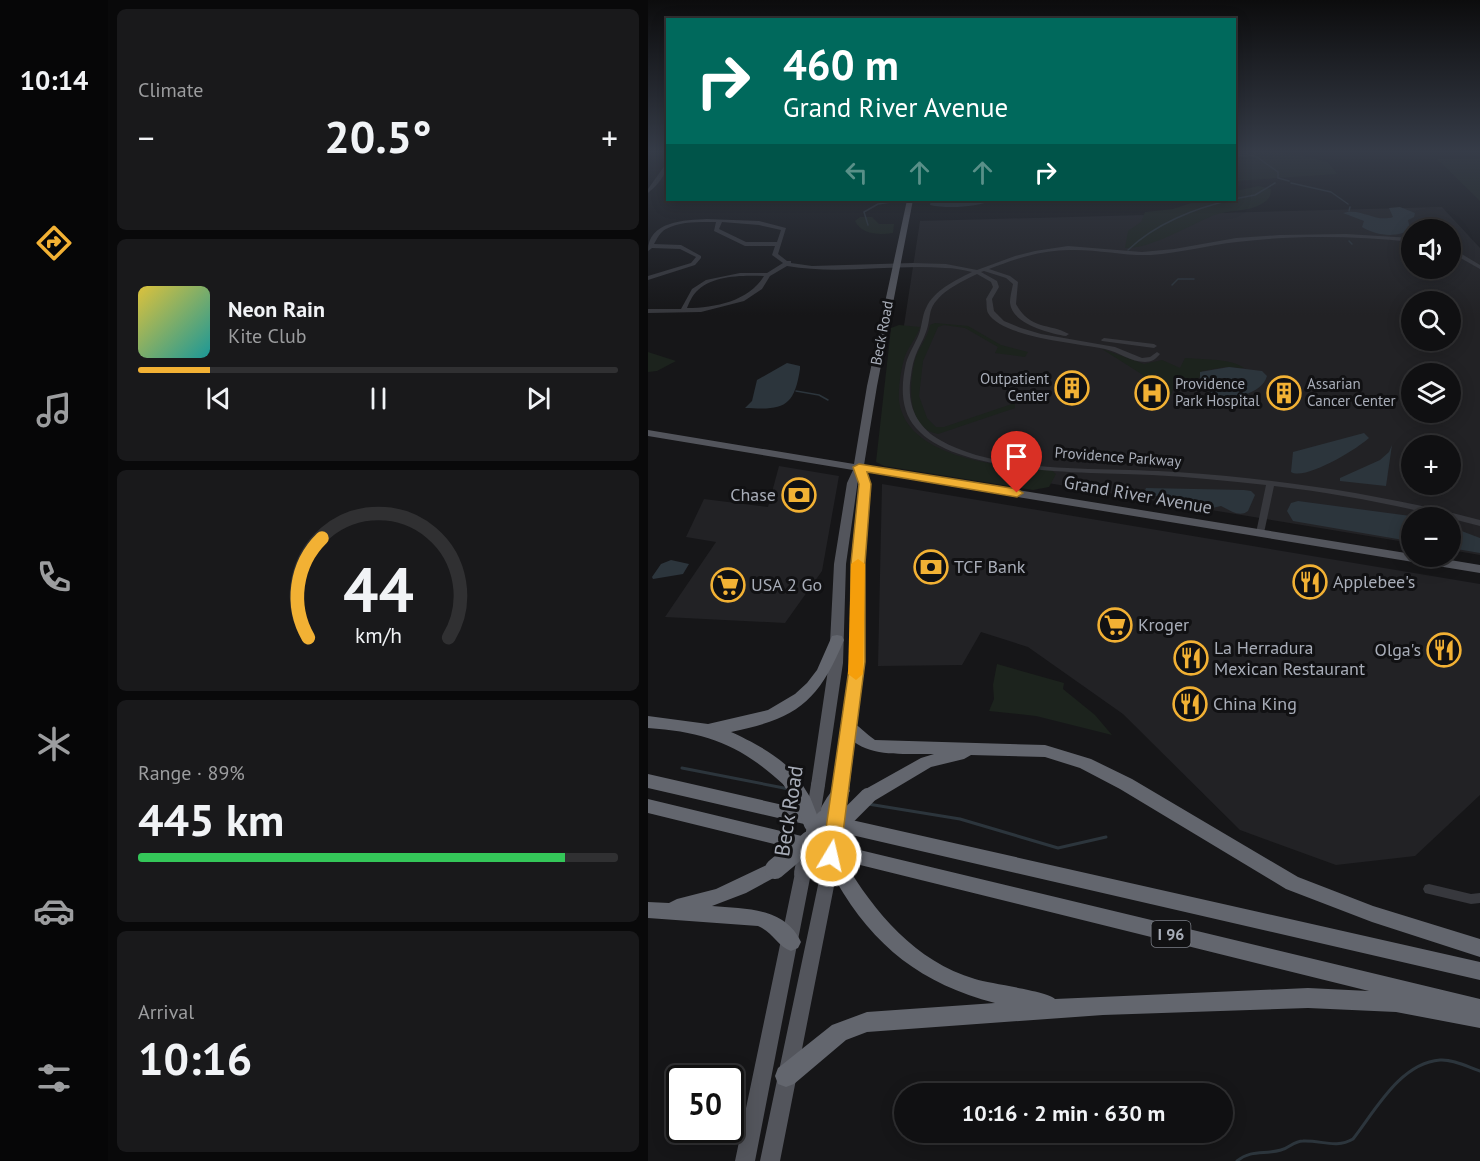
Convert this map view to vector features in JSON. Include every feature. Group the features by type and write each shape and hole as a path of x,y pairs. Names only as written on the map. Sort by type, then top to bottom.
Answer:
{"highway":[{"path":"648,722 711,729 753,722 789,707 822,675 837,640"},
{"path":"849,727 865,743 882,747 1005,748 1045,751 1085,763 1126,784 1292,883 1372,914 1480,948"},
{"path":"711,729 741,742 767,758 790,780 822,836 837,881 893,944 928,968 975,990 1018,999 1103,1005"},
{"path":"648,909 672,908 710,901 750,884 822,836 868,796 892,780 927,762 961,753 1005,748"},
{"name":"I 96","path":"648,781 1480,971"},
{"path":"818,785 822,836"},
{"path":"803,873 842,791"},
{"name":"I 96","path":"648,806 1480,1009"},
{"path":"648,909 758,918 776,925 791,942"},
{"path":"786,1076 839,1032 867,1022 1103,1005 1308,998 1396,1002 1480,1018"}],"main road":[{"name":"Beck Road","path":"818,785 837,640 840,564 852,483 859,467 909,206"},
{"name":"Grand River Avenue","path":"648,433 1480,569"},
{"name":"Beck Road","path":"842,791 857,662 858,563 865,484 859,467"},
{"name":"Beck Road","path":"745,1161 791,942 803,873"},
{"path":"770,1161 786,1076 837,881"}],"street":[{"path":"649,248 660,231 666,227 686,222 768,223 784,229 775,257 789,262 821,269 896,264 982,271 1008,277 1016,283 1014,308 1034,324 1060,333 1154,346"},
{"path":"719,222 716,230 745,244 779,244"},
{"name":"Providence Parkway","path":"1401,239 1334,236 1271,237 1139,254 1052,249 1022,254 949,288 935,299 924,317 924,329 909,361 906,406 917,426 935,440 967,455 1003,463 1180,474 1270,484 1380,498 1480,523"},
{"path":"648,278 693,264 699,257 681,247 649,248"},
{"path":"1461,256 1480,267"},
{"path":"648,311 706,309 741,300 757,291 768,275 789,262"},
{"path":"982,271 994,281 996,287 989,298 989,307 996,318 1011,328 1037,336 1092,343 1142,360 1154,358 1157,354"},
{"path":"683,311 692,292 701,285 732,275 768,275"},
{"path":"1260,533 1270,484"},
{"path":"840,564 858,563"},
{"path":"1430,889 1471,899 1480,898"}],"shaded area":[{"path":"1181,206 1256,206 1212,216 1157,241 1125,248 1128,231 1141,222 1145,212"},
{"path":"1400,207 1415,213 1410,219 1401,219 1401,233 1379,234 1367,230 1362,227 1364,221 1343,213 1356,212 1380,218 1393,217 1389,208"},
{"name":"Providence Park Hospital","path":"1442,207 1453,219 1401,219 1401,279 1461,279 1461,228 1480,248 1480,555 1461,552 1461,507 1401,507 1401,541 884,456 920,221"},
{"path":"860,217 872,217 879,224 894,224 893,233 877,234 866,231 855,221"},
{"path":"935,323 968,326 1001,345 1028,352 1025,357 995,353 998,347 965,328 944,325 938,327 923,361 919,396 927,418 936,427 944,427 1012,404 1010,402 1015,403 1015,408 938,434 928,430 920,423 912,404 913,370 916,356 930,325"},
{"path":"899,325 920,327 905,356 900,378 899,401 906,421 920,436 939,448 961,456 1009,466 1051,470 1056,474 1049,487 1033,490 884,466 876,462 891,328"},
{"path":"1102,349 1144,364 1162,360 1180,368 1185,358 1225,361 1244,368 1225,367 1202,371 1199,378 1189,381 1189,388 1175,385 1171,395 1166,395 1166,392 1156,390 1161,378 1156,373 1150,385 1142,384 1143,375"},
{"path":"648,352 676,361 657,371 648,372"},
{"path":"787,363 800,366 790,399 778,407 745,408 752,401 757,380"},
{"path":"1229,367 1262,371 1267,376 1262,385 1256,389 1233,398 1216,396 1200,382 1200,372"},
{"path":"1364,433 1369,438 1331,462 1307,472 1298,474 1291,472 1293,452"},
{"path":"1392,445 1386,486 1340,481 1340,478 1380,460 1389,452"},
{"path":"779,466 839,476 822,571 785,623 665,617 716,542 686,537 704,499 768,507"},
{"path":"882,484 1480,584 1480,795 1415,856 1336,865 1240,830 1123,714 1028,647 981,632 962,665 878,666"},
{"path":"1146,488 1244,490 1251,491 1255,495 1248,511 1238,514 1221,506 1208,509 1144,493"},
{"path":"1298,501 1401,515 1401,540 1293,521 1287,511 1291,503"},
{"path":"1461,531 1480,538 1480,553 1461,550"},
{"path":"671,560 689,564 683,574 653,579 652,577 661,564"},
{"path":"997,664 1064,683 1063,689 1095,715 1112,735 1036,716 989,711 994,699 993,685"}],"waterway":[{"path":"868,225 864,212 874,206"},
{"path":"1128,250 1150,232 1176,218 1210,206"},
{"path":"1349,211 1350,207"},
{"path":"1349,241 1352,244"},
{"path":"1172,285 1178,279 1194,279"},
{"path":"796,391 819,395 828,400"},
{"path":"682,768 789,789"},
{"path":"868,804 960,819 1058,848 1106,837"},
{"path":"1237,1161 1248,1155 1281,1150 1300,1141 1334,1144 1353,1139 1390,1090 1401,1079 1426,1063 1440,1060 1450,1061 1480,1071"}],"slow traffic":[{"path":"856,674 858,564"}],"place":[{"name":"Outpatient Center","path":"1072,388"},
{"name":"Providence Park Hospital","path":"1152,393"},
{"name":"Assarian Cancer Center","path":"1284,393"},
{"name":"Chase","path":"799,495"},
{"name":"TCF Bank","path":"931,567"},
{"name":"Applebee's","path":"1310,582"},
{"name":"USA 2 Go","path":"728,585"},
{"name":"Kroger","path":"1115,625"},
{"name":"Olga's","path":"1444,650"},
{"name":"La Herradura Mexican Restaurant","path":"1191,658"},
{"name":"China King","path":"1190,704"}],"route":[{"path":"831,856 842,791 857,662 858,563 865,484 859,467 1017,493"}]}
